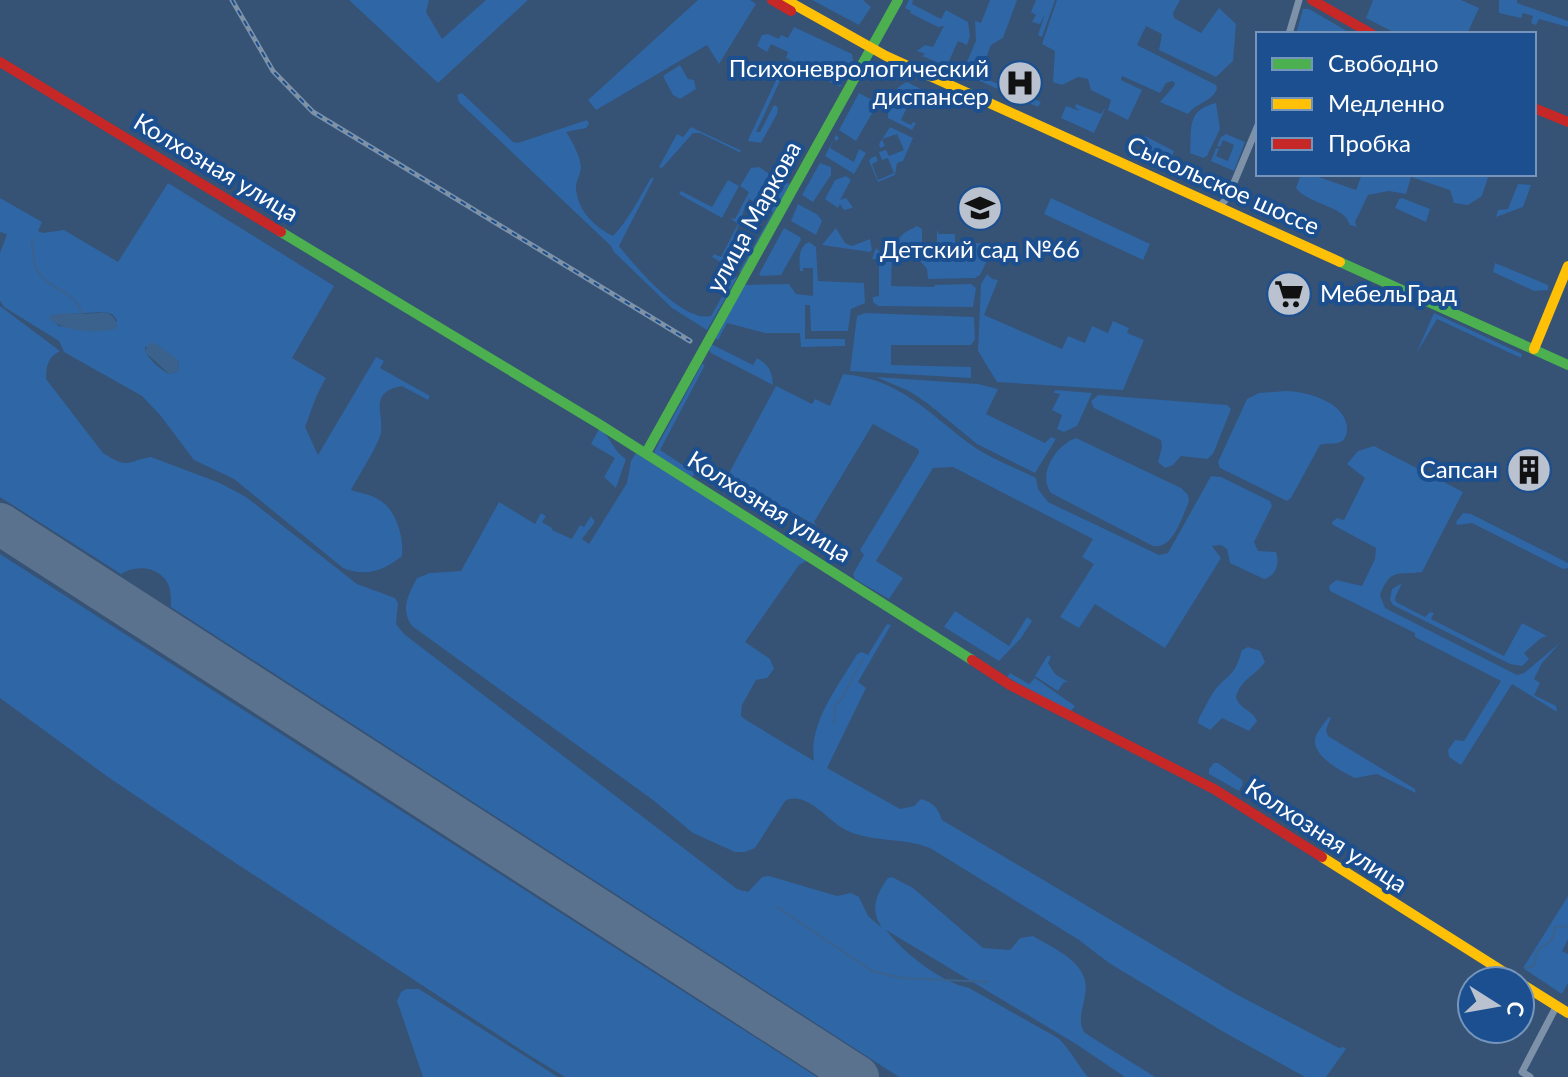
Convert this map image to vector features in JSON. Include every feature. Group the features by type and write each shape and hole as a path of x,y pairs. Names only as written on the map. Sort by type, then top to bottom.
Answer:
{"street":[{"name":"Сысольское шоссе","path":"772,0 856,45 867,46"},
{"name":"Сысольское шоссе","path":"786,0 867,46 1568,365"},
{"name":"улица Маркова","path":"646,453 867,46 898,0"},
{"path":"1290,32 1299,0"},
{"path":"1312,0 1368,32"},
{"name":"Колхозная улица","path":"0,62 646,453 1010,685 1214,789 1492,965"},
{"path":"1536,109 1568,122"},
{"path":"1219,207 1228,197 1256,130"},
{"path":"1534,349 1568,266"},
{"name":"Колхозная улица","path":"1536,992 1568,1013"},
{"path":"1530,1077 1522,1072 1557,1005"}],"shaded area":[{"path":"349,0 429,0 426,12 442,39 486,0 528,0 438,83"},
{"path":"698,0 750,0 756,4 719,64 707,45 596,110 588,100"},
{"path":"812,0 863,0 871,7 859,25"},
{"path":"909,0 941,19 946,10 968,22 970,36 967,45 958,41 949,61 957,65 959,61 962,62 958,71 917,51 925,45 933,47 944,26 938,27 910,13 905,8"},
{"path":"990,0 1017,0 1003,38 991,45 979,76 1041,102 1038,107 962,73 976,41 975,21 981,23"},
{"path":"1036,0 1055,0 1042,37 1038,35 1045,14 1040,24 1032,22 1036,15 1031,12"},
{"path":"1057,0 1180,0 1173,13 1174,18 1201,33 1219,8 1236,24 1233,61 1216,77 1159,50 1162,34 1146,26 1137,45 1217,88 1212,96 1188,114 1160,102 1174,86 1172,81 1166,83 1160,93 1122,76 1121,80 1142,90 1128,120 1108,110 1111,100 1091,90 1088,79 1078,77 1062,85 1053,82 1055,51 1042,44"},
{"path":"1373,0 1461,0 1479,8 1468,32 1393,32 1366,18"},
{"path":"1499,0 1517,0 1517,3 1568,21 1568,27 1539,19 1536,25 1531,23 1533,16 1523,13 1521,18 1499,13"},
{"path":"1303,9 1309,9 1349,32 1297,32"},
{"path":"794,27 852,54 853,61 840,87 786,58 788,52 771,44 767,52 757,46 762,35 788,38"},
{"path":"785,61 788,64 756,132 760,132 774,105 778,107 777,114 761,143 748,141 749,138"},
{"path":"680,65 688,79 694,80 696,89 680,99 673,95 663,76"},
{"path":"907,82 929,93 926,100 925,95 915,91 901,120 911,125 916,123 912,130 888,118 892,97"},
{"path":"462,93 513,142 587,120 589,124 586,128 566,132 581,164 577,196 588,217 613,236 651,178 654,178 619,246 660,291 687,311 700,316 711,316 732,279 738,276 707,330 672,308 614,252 459,102 457,95"},
{"path":"859,93 878,103 856,141 839,130"},
{"path":"1216,103 1220,129 1207,156 1203,158 1190,153 1192,121 1200,110"},
{"path":"1076,104 1101,114 1106,107 1094,133 1061,118 1066,106 1080,111"},
{"path":"691,127 742,151 700,133 693,133 662,168 659,167 677,134 683,137"},
{"path":"890,127 913,138 903,161 897,163 895,175 878,182 869,161 871,158 876,156 878,161 872,164 878,180 894,173 888,158 882,160 879,152 886,150 889,156 904,150 897,134 882,139"},
{"path":"1226,134 1245,142 1234,171 1211,161 1216,148 1219,149 1216,156 1228,161 1234,145 1223,140 1220,147 1217,146"},
{"path":"836,135 839,138 837,141 834,139 830,148 854,162 859,149 866,153 854,174 825,156"},
{"path":"1145,136 1174,151 1168,166 1146,156 1149,144 1142,141"},
{"path":"820,163 831,167 831,175 813,202 802,195"},
{"path":"759,167 768,173 769,178 759,196 762,198 775,177 790,184 741,273 773,212 749,199 729,249 736,253 731,262 726,265 712,257 714,254 721,257 738,224 730,218 735,219 749,192 740,186 751,168"},
{"path":"846,176 851,180 840,200 846,198 852,208 844,210 840,204 838,208 825,199 835,180"},
{"path":"1300,176 1316,176 1356,190 1361,176 1488,176 1482,196 1468,205 1454,203 1450,190 1411,177 1406,194 1389,191 1368,195 1355,222 1357,227 1350,225 1341,213 1309,198 1296,188"},
{"path":"728,180 739,186 722,218 679,194 681,191 712,207"},
{"path":"168,183 334,286 292,358 326,378 305,427 318,455 376,357 384,361 380,368 430,396 428,400 402,386 385,393 380,404 380,437 351,490 373,497 389,508 400,532 402,556 374,571 359,572 343,568 234,479 194,460 142,396 64,352 59,341 4,307 0,301 0,253 7,234 0,232 0,198 42,222 38,231 64,230 118,262","holes":["112,314 117,320 112,330 58,326 52,315","145,347 178,360 179,371 169,374 161,369 150,359"]},
{"path":"1518,184 1531,185 1523,207 1496,217 1498,210 1508,209"},
{"path":"1051,198 1150,244 1143,260 1044,214"},
{"path":"1402,198 1430,209 1426,222 1395,208"},
{"path":"798,204 818,215 822,221 816,235 791,221"},
{"path":"917,226 922,229 922,261 937,261 937,230 939,234 955,234 955,242 995,244 980,275 975,278 928,279 927,269 914,254 892,254 891,286 971,284 976,288 973,307 878,306 873,302 873,297 879,296 879,259 872,259 876,248 881,253 896,248 895,243 904,233"},
{"path":"784,228 801,240 781,275 761,276 759,274"},
{"path":"836,228 845,243 852,246 870,239 872,250 822,245"},
{"path":"809,242 816,247 818,281 864,283 865,303 851,309 848,331 811,331 810,305 805,305 805,339 845,339 845,346 801,347 800,333 765,333 727,323 718,340 715,337 744,285 789,284 796,294 813,296 813,268 800,271 801,250"},
{"path":"1495,263 1548,285 1548,290 1534,291 1493,272"},
{"path":"987,274 998,280 984,315 1062,349 1068,336 1085,343 1092,326 1108,333 1113,321 1129,328 1127,333 1144,340 1123,390 997,382 978,351 981,284"},
{"path":"0,306 60,351 48,362 46,379 103,453 123,463 151,457 220,483 246,497 357,584 395,598 398,603 396,624 404,634 737,889 748,892 762,877 769,876 837,896 851,893 859,897 868,916 882,928 875,909 877,897 888,878 892,877 913,888 983,948 1010,950 1020,938 1033,936 1065,955 1081,971 1086,988 1081,1019 1085,1033 1155,1077 1125,1077 1076,1044 886,930 902,948 934,973 969,988 1058,1038 1088,1077 899,1077 171,607 169,586 160,574 141,568 121,574 0,497"},
{"path":"104,312 114,317 117,328 82,330 63,326 49,318 58,314"},
{"path":"865,313 974,317 975,339 971,345 891,345 891,365 971,367 971,378 850,371 857,316"},
{"path":"1434,313 1522,354 1521,358 1437,319 1416,354"},
{"path":"149,343 155,343 178,360 179,371 169,374 145,352"},
{"path":"711,344 753,365 757,358 769,369 773,385 711,353"},
{"path":"702,364 705,365 660,450 695,473 692,477 654,452"},
{"path":"843,374 863,377 897,390 977,449 1036,478 1038,489 1048,502 1159,555 1168,553 1211,476 1221,477 1270,501 1272,506 1254,542 1258,551 1276,552 1276,568 1272,575 1264,579 1230,563 1227,549 1221,545 1212,546 1221,558 1165,648 1095,604 1079,628 1060,617 1094,564 1082,557 1093,539 953,467 933,468 876,561 903,578 889,599 855,579 853,574 864,555 860,550 919,453 918,449 873,424 814,522 817,526 764,497 757,504 703,470 708,463 728,475 776,386 812,404 815,399 830,406"},
{"path":"876,377 978,384 998,389 986,414 1045,443 1051,437 1056,439 1035,473 977,444 909,391"},
{"path":"1055,390 1092,393 1077,426 1064,432 1057,429 1062,415 1052,410 1060,394 1054,393"},
{"path":"1259,393 1303,393 1332,405 1345,418 1347,427 1342,441 1320,445 1287,501 1220,468 1218,462 1247,399"},
{"path":"1098,395 1227,405 1231,409 1213,454 1207,459 1181,456 1165,468 1158,462 1161,440 1094,408 1091,401"},
{"path":"599,429 626,459 616,488 604,477 615,458 591,444"},
{"path":"1076,438 1181,488 1188,495 1189,502 1172,538 1160,546 1153,546 1051,493 1047,485 1047,469 1056,453"},
{"path":"1374,446 1463,492 1422,572 1396,574 1388,580 1380,595 1385,608 1517,675 1524,673 1560,643 1542,663 1534,679 1540,683 1534,695 1556,706 1557,712 1512,684 1461,765 1449,757 1448,750 1455,740 1464,741 1501,681 1415,637 1415,633 1330,591 1329,586 1336,580 1362,586 1375,559 1376,548 1332,522 1337,518 1344,520 1365,478 1347,464 1358,451"},
{"path":"636,453 808,560 799,565 745,642 770,659 774,669 767,678 756,680 742,705 741,716 814,761 813,747 820,718 834,692 857,654 862,652 868,655 887,624 891,625 858,682 866,688 827,768 900,809 914,806 921,799 929,802 942,820 1234,993 1339,1048 1343,1047 1346,1049 1326,1077 1305,1077 1222,1031 930,848 854,833 837,825 801,799 785,801 755,848 745,852 735,852 693,833 653,800 412,626 406,608 417,578 430,573 461,571 499,502 535,524 541,513 546,516 542,522 572,539 580,525 584,527 591,516 595,522 582,539 589,544 627,483 631,461"},
{"path":"1463,513 1471,514 1568,563 1568,568 1563,569 1472,523 1457,525"},
{"path":"0,554 817,1077 565,1077 524,1052 108,777 0,698"},
{"path":"1402,583 1396,602 1425,617 1430,612 1434,613 1431,619 1504,656 1522,623 1547,636 1524,653 1529,659 1522,666 1510,664 1393,605 1390,600 1392,589"},
{"path":"955,611 1009,646 1027,617 1032,621 999,661 944,627"},
{"path":"1248,647 1260,651 1265,662 1241,686 1236,697 1257,721 1249,731 1222,718 1210,730 1198,723 1199,718 1215,690 1234,669 1242,650"},
{"path":"1048,655 1051,657 1048,663 1055,674 1068,682 1064,682 1058,691 1035,676"},
{"path":"1010,673 1029,684 1035,678 1075,706 1070,712 1007,677"},
{"path":"1331,717 1326,730 1328,736 1415,789 1416,793 1377,774 1355,778 1325,759 1316,748 1315,739"},
{"path":"1214,763 1242,780 1239,791 1209,774"},
{"path":"1568,896 1568,939 1562,951 1568,954 1568,983 1562,994 1536,977 1536,965 1525,965"},
{"path":"406,989 419,989 558,1077 423,1077 397,1001"}],"waterway":[{"path":"32,238 37,270 74,300 81,313"},
{"path":"834,723 835,706 863,659"},
{"path":"777,907 872,971 902,978 988,982"},
{"path":"1534,965 1537,951 1552,940 1555,927 1568,926"}],"runway":[{"path":"0,524 858,1077"}],"railway":[{"path":"232,0 273,71 313,112 690,341"}],"traffic: fast":[{"path":"646,453 898,0"},
{"path":"281,232 599,424 972,660"},
{"path":"1340,262 1568,365"}],"traffic: slow":[{"path":"786,0 886,56 1340,262"},
{"path":"1534,349 1568,266"},
{"path":"1322,857 1493,965"},
{"path":"1536,993 1568,1013"}],"traffic: jam":[{"path":"772,0 791,11"},
{"path":"1312,0 1368,32"},
{"path":"0,62 281,232"},
{"path":"1536,109 1568,122"},
{"path":"972,660 1010,685 1214,789 1322,857"}],"place":[{"name":"Психоневрологический диспансер","path":"1020,83"},
{"name":"Детский сад №66","path":"980,208"},
{"name":"МебельГрад","path":"1289,294"},
{"name":"Сапсан","path":"1529,470"}]}
